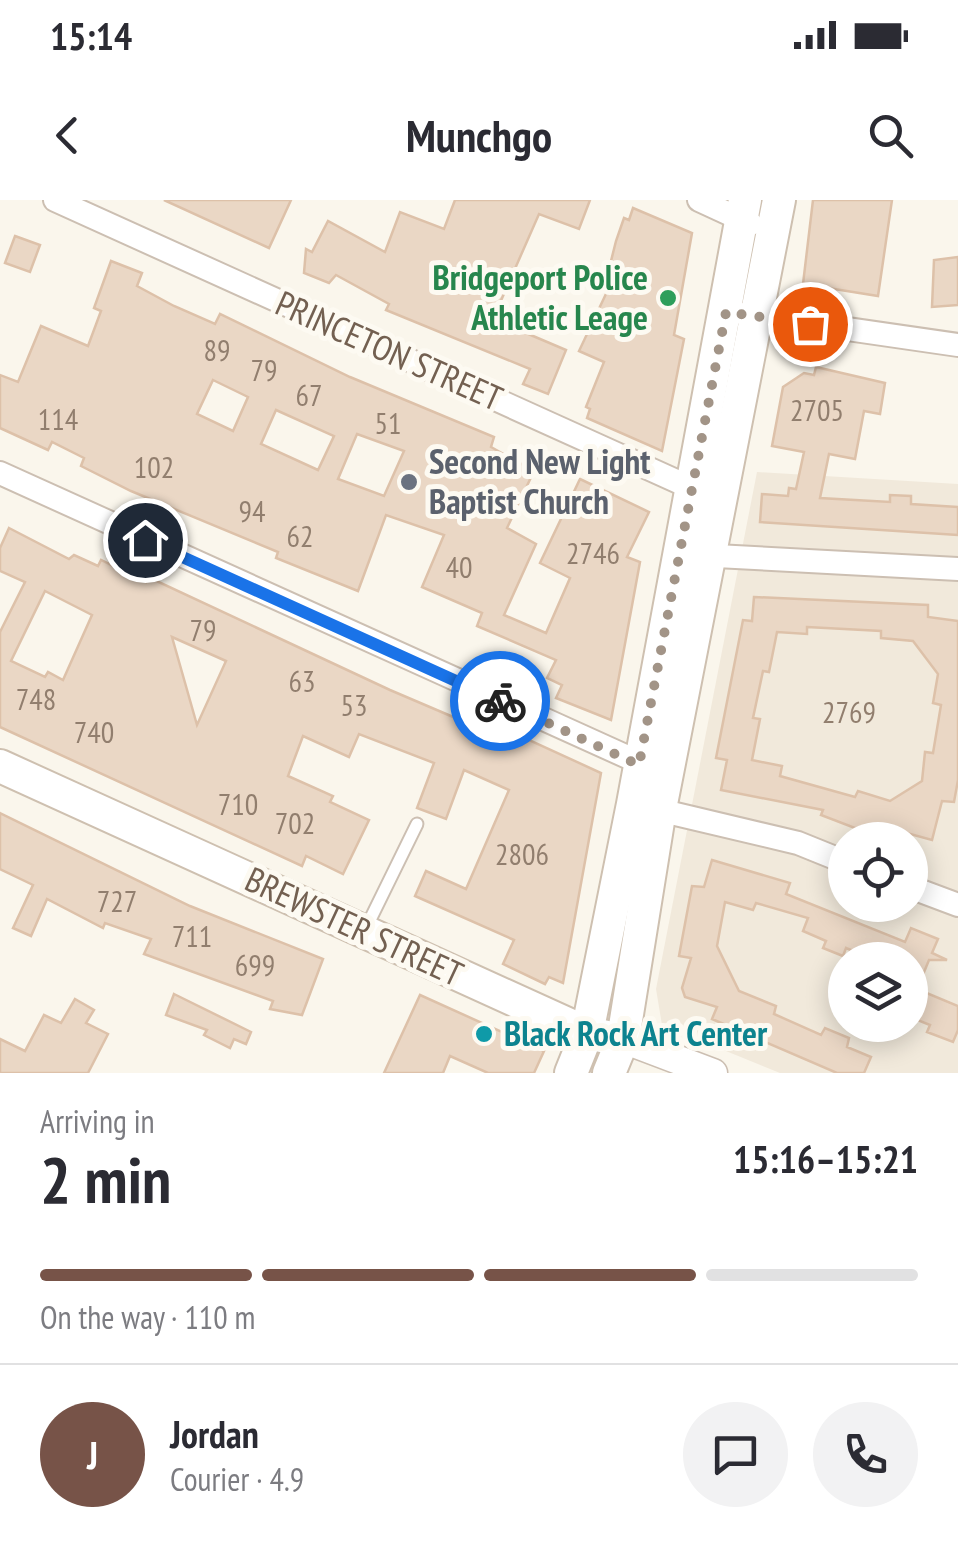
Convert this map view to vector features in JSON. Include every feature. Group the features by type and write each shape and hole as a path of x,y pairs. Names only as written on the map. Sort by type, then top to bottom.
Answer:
{"main road":[{"path":"609,1073 623,1040 647,807 694,555 742,314 772,234 779,200"},
{"path":"742,314 743,210"},
{"name":"BREWSTER STREET","path":"0,766 587,1034 623,1040"},
{"path":"571,1073 587,1034 647,807"}],"street":[{"name":"PRINCETON STREET","path":"55,200 707,496"},
{"path":"699,200 743,210 772,234"},
{"path":"742,314 958,344"},
{"path":"0,473 653,769"},
{"path":"694,555 958,569"},
{"path":"647,807 798,844 828,855"},
{"path":"928,894 958,905"},
{"name":"BREWSTER STREET","path":"623,1040 713,1073"}],"lane":[{"path":"364,932 416,824"}],"shaded area":[{"path":"757,472 958,484 958,1073 780,1073 662,1025 656,989"}],"building":[{"path":"164,200 291,200 269,248"},
{"path":"455,200 590,200 579,229 539,214 496,312 530,324 526,333 566,350 548,394 523,384 530,369 386,310 389,304 336,275 329,283 304,273 306,249 312,252 328,221 385,252 400,212 444,229"},
{"path":"813,200 892,200 878,296 803,284"},
{"path":"633,208 692,233 674,335 684,339 662,451 587,418 590,409 586,407 604,362 579,351 613,279 607,277 616,241 624,218 629,220"},
{"path":"15,236 40,245 30,272 5,263"},
{"path":"958,257 958,305 932,307 934,260"},
{"path":"111,261 142,273 137,286 174,306 215,324 220,314 350,377 494,437 491,447 534,471 507,528 536,544 504,615 546,633 570,578 540,563 580,479 649,512 627,557 640,562 611,720 556,698 562,685 547,678 556,660 477,626 482,613 422,587 444,535 386,515 358,591 276,558 278,552 131,491 81,466 84,458 52,442 48,450 0,428 0,375 18,382 41,326 88,346 101,311 94,308","holes":["213,380 248,397 233,431 197,414","276,410 334,436 318,470 261,444","357,434 404,451 384,496 338,479"]},
{"path":"816,367 885,383 880,414 864,411 855,459 829,454 820,498 890,502 890,495 911,496 911,504 958,507 958,535 760,522 762,494 788,496 789,488 796,489 804,452 772,446 783,387 804,373 814,375"},
{"path":"9,528 69,559 74,555 98,566 101,560 146,582 148,577 390,690 486,731 490,722 601,773 563,983 549,977 545,984 503,964 514,940 415,896 426,871 466,889 509,790 464,770 446,819 417,808 434,763 359,734 349,757 303,736 288,776 333,796 330,802 369,820 343,874 306,856 302,866 0,727 0,632 25,582 0,571 0,548","holes":["45,591 92,615 63,680 48,672 45,677 11,661","172,637 226,661 197,725"]},
{"path":"754,597 928,605 928,617 958,621 958,780 954,802 942,801 932,840 928,839 928,822 839,822 821,815 823,810 721,790 727,760 716,758 743,620 752,621","holes":["807,627 881,631 881,638 913,641 938,674 933,703 941,705 933,753 925,752 922,781 890,801 858,791 855,797 780,776 782,766 752,760 760,719 753,718 763,671 769,672 777,632 807,634"]},
{"path":"0,813 190,906 323,959 302,1015 270,1009 273,1001 144,954 151,939 105,923 103,928 47,899 31,936 13,928 33,885 0,869"},
{"path":"712,860 790,883 786,894 828,911 828,922 855,922 905,942 828,942 828,950 823,948 826,941 803,931 808,918 756,903 753,910 725,902 717,946 739,991 776,1006 774,1014 821,1035 828,1029 828,1042 848,1042 847,1047 871,1057 864,1073 837,1073 712,1019 717,1007 685,997 682,988 691,958 679,956 692,886 704,887"},
{"path":"911,928 938,939 932,953 947,960 929,960 928,942 905,942"},
{"path":"174,994 251,1032 246,1044 234,1039 230,1048 204,1035 207,1030 166,1015"},
{"path":"928,994 958,1006 958,1030 953,1042 928,1032"},
{"path":"420,995 544,1051 534,1073 488,1073 450,1056 443,1073 384,1073"},
{"path":"75,999 94,1010 86,1023 108,1034 88,1073 0,1073 0,1039 25,1051 44,1015 61,1023"}],"way so far":[{"path":"500,701 639,765 726,312 810,324"}],"place":[{"name":"Bridgeport Police Athletic Leage","path":"668,298"},
{"name":"Second New Light Baptist Church","path":"409,482"},
{"name":"Black Rock Art Center","path":"484,1034"}],"route":[{"path":"145,540 500,701"}]}
